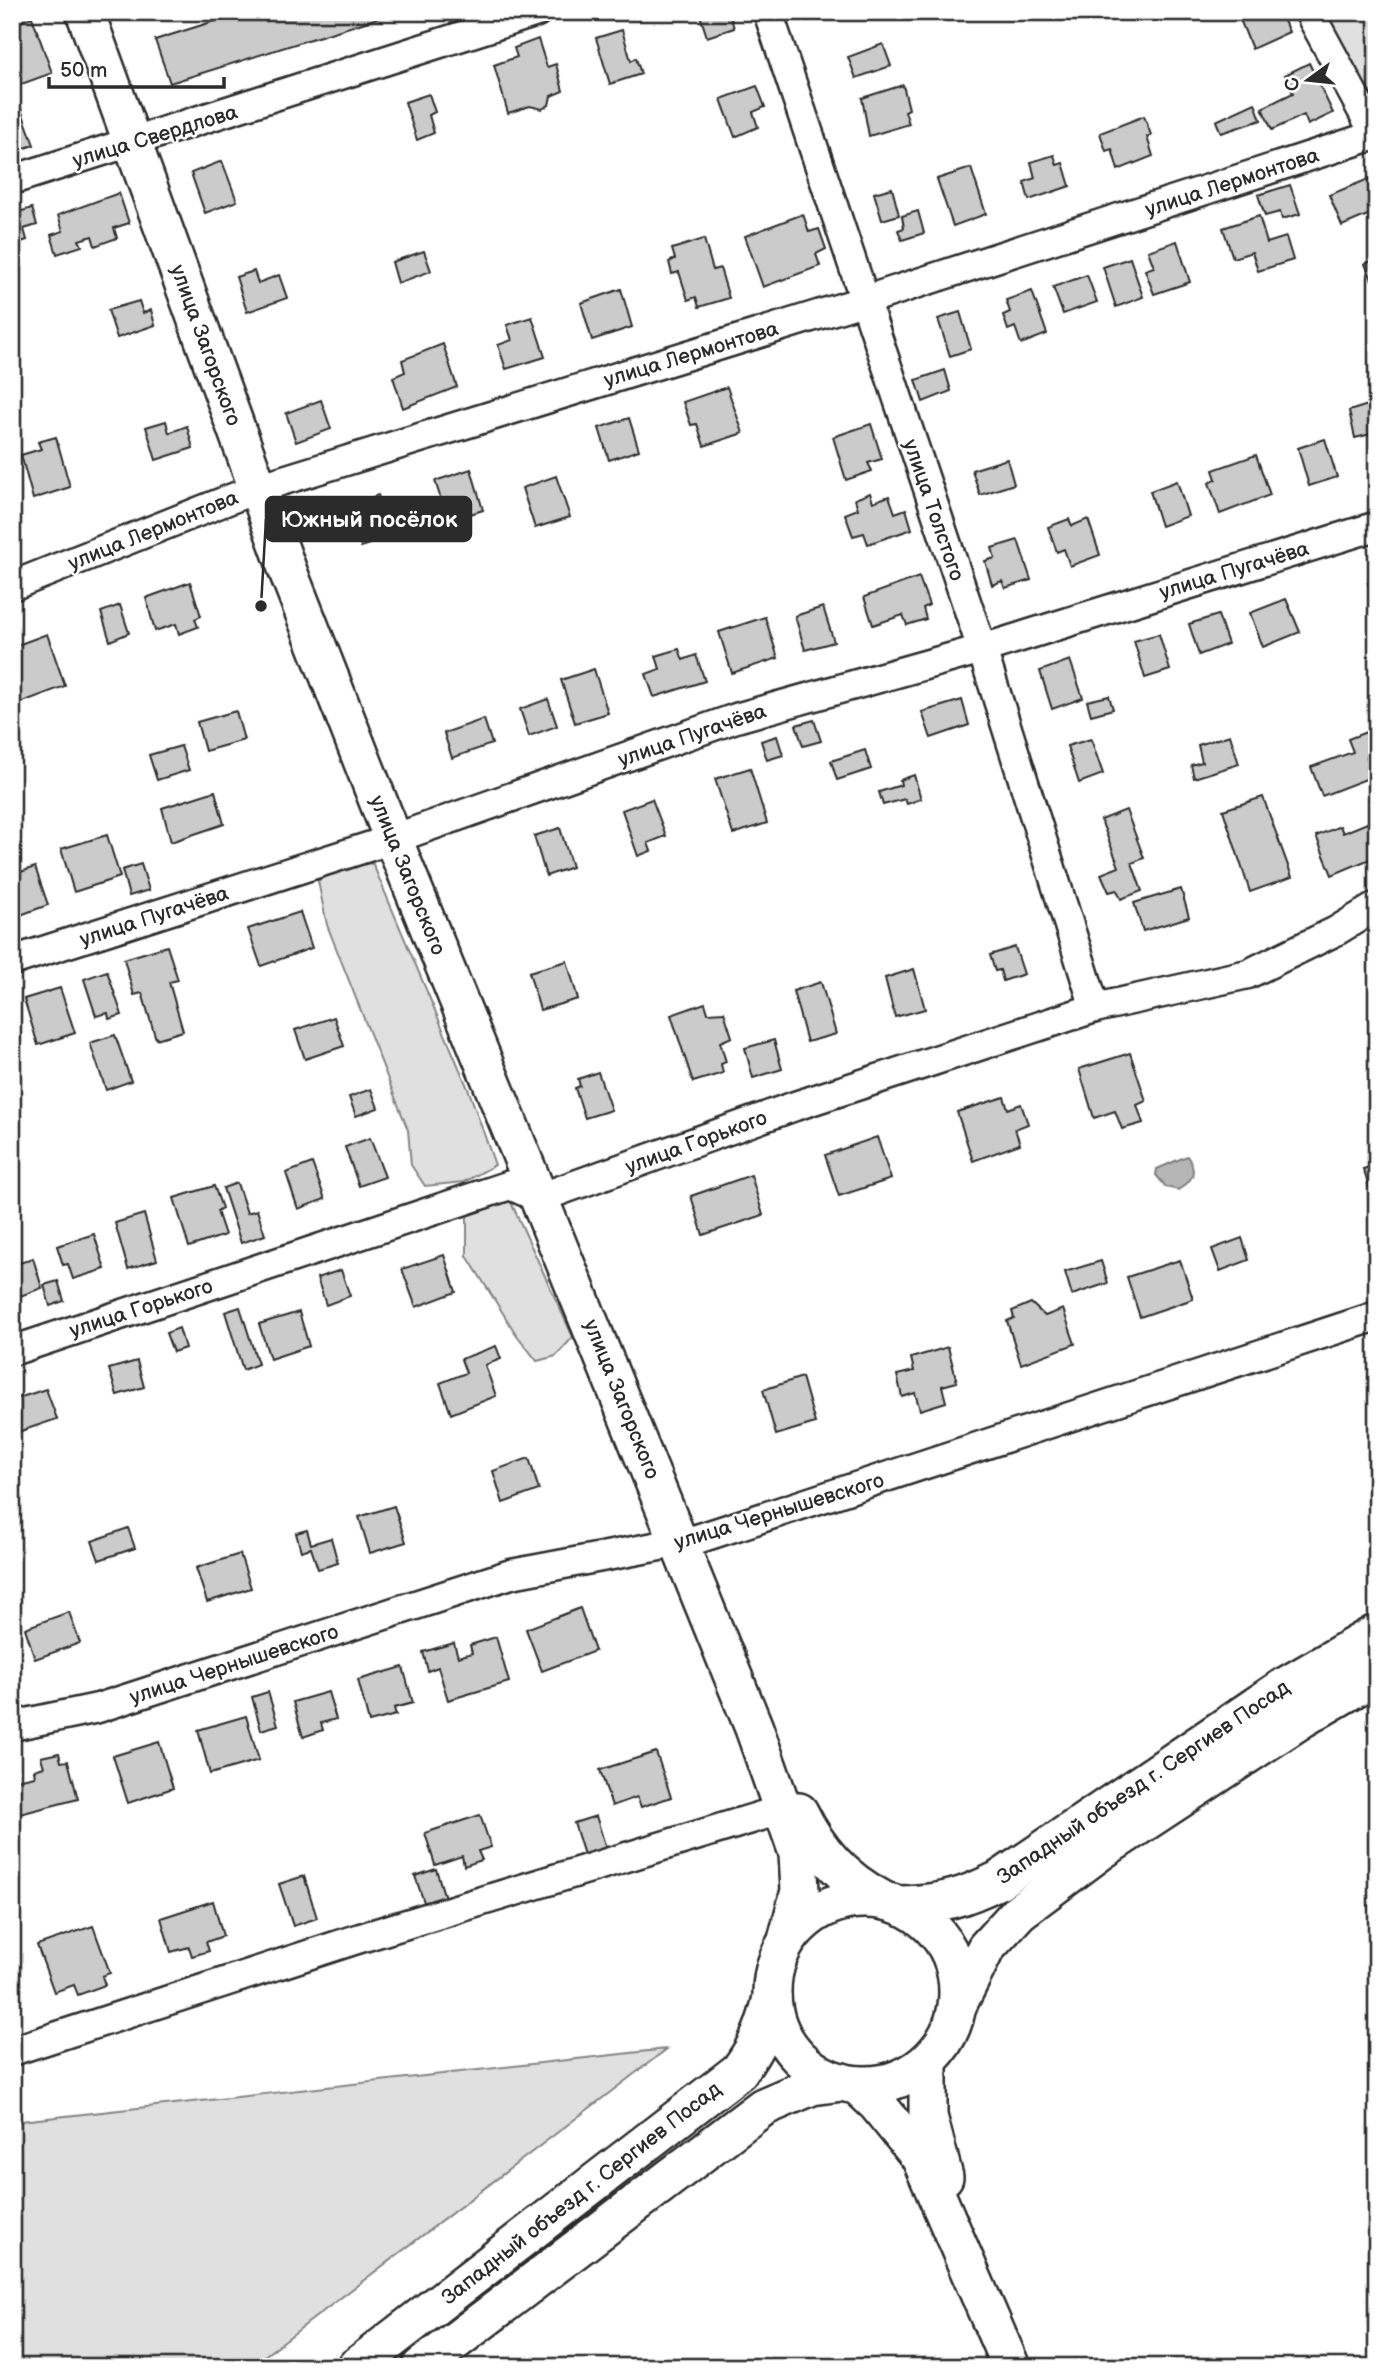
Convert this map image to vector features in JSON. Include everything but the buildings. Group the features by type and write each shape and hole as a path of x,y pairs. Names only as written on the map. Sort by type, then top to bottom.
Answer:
{"main road":[{"name":"улица Загорского","path":"85,12 258,488 393,839 681,1542 754,1728"},
{"name":"Западный объезд г. Сергиев Посад","path":"891,1902 936,1904 963,1898 999,1880 1284,1687 1377,1633"},
{"name":"Западный объезд г. Сергиев Посад","path":"958,2004 986,1948 1019,1912 1102,1850 1303,1717 1377,1675"},
{"path":"754,1728 784,1809 801,1871 800,1891 788,1940 776,1967 772,1996 777,2021 788,2043 811,2068 849,2083 877,2104 920,2157 1011,2367"},
{"path":"754,1728 804,1824 828,1859 856,1886 927,1921 947,1945 957,1974 958,2004 952,2026 942,2045 928,2061 907,2076 883,2084 849,2083"},
{"path":"788,1940 801,1924 818,1911 849,1900 891,1902"},
{"name":"Западный объезд г. Сергиев Посад","path":"356,2367 739,2071 755,2050 765,2029 772,1996"},
{"path":"928,2061 928,2116 936,2151 993,2328"},
{"name":"Западный объезд г. Сергиев Посад","path":"421,2367 763,2107 788,2094 849,2083"}],"street":[{"name":"улица Свердлова","path":"12,180 537,12"},
{"name":"улица Толстого","path":"768,12 863,302 982,649 1095,1008"},
{"path":"1309,12 1376,136"},
{"name":"улица Лермонтова","path":"12,586 258,488 863,302 1376,136"},
{"name":"улица Пугачёва","path":"12,961 393,839 736,719 982,649 1377,526"},
{"name":"улица Горького","path":"12,1351 510,1185 539,1198 795,1106 1095,1008 1248,974 1336,931 1377,906"},
{"name":"улица Чернышевского","path":"12,1726 98,1707 511,1574 681,1542 1181,1382 1377,1316"},
{"path":"12,2051 354,1940 784,1809"}],"shaded area":[{"path":"1305,12 1377,12 1377,147"},
{"path":"359,861 373,864 469,1091 495,1165 464,1182 425,1186 411,1165 408,1130 327,925 318,881 332,871"},
{"path":"1187,1156 1193,1171 1190,1179 1178,1190 1166,1187 1156,1175 1157,1169"},
{"path":"509,1198 573,1337 556,1356 537,1361 516,1334 467,1256 467,1212"},
{"path":"667,2049 250,2367 12,2367 12,2122"}],"place":[{"name":"Южный посёлок","path":"261,606"}]}
